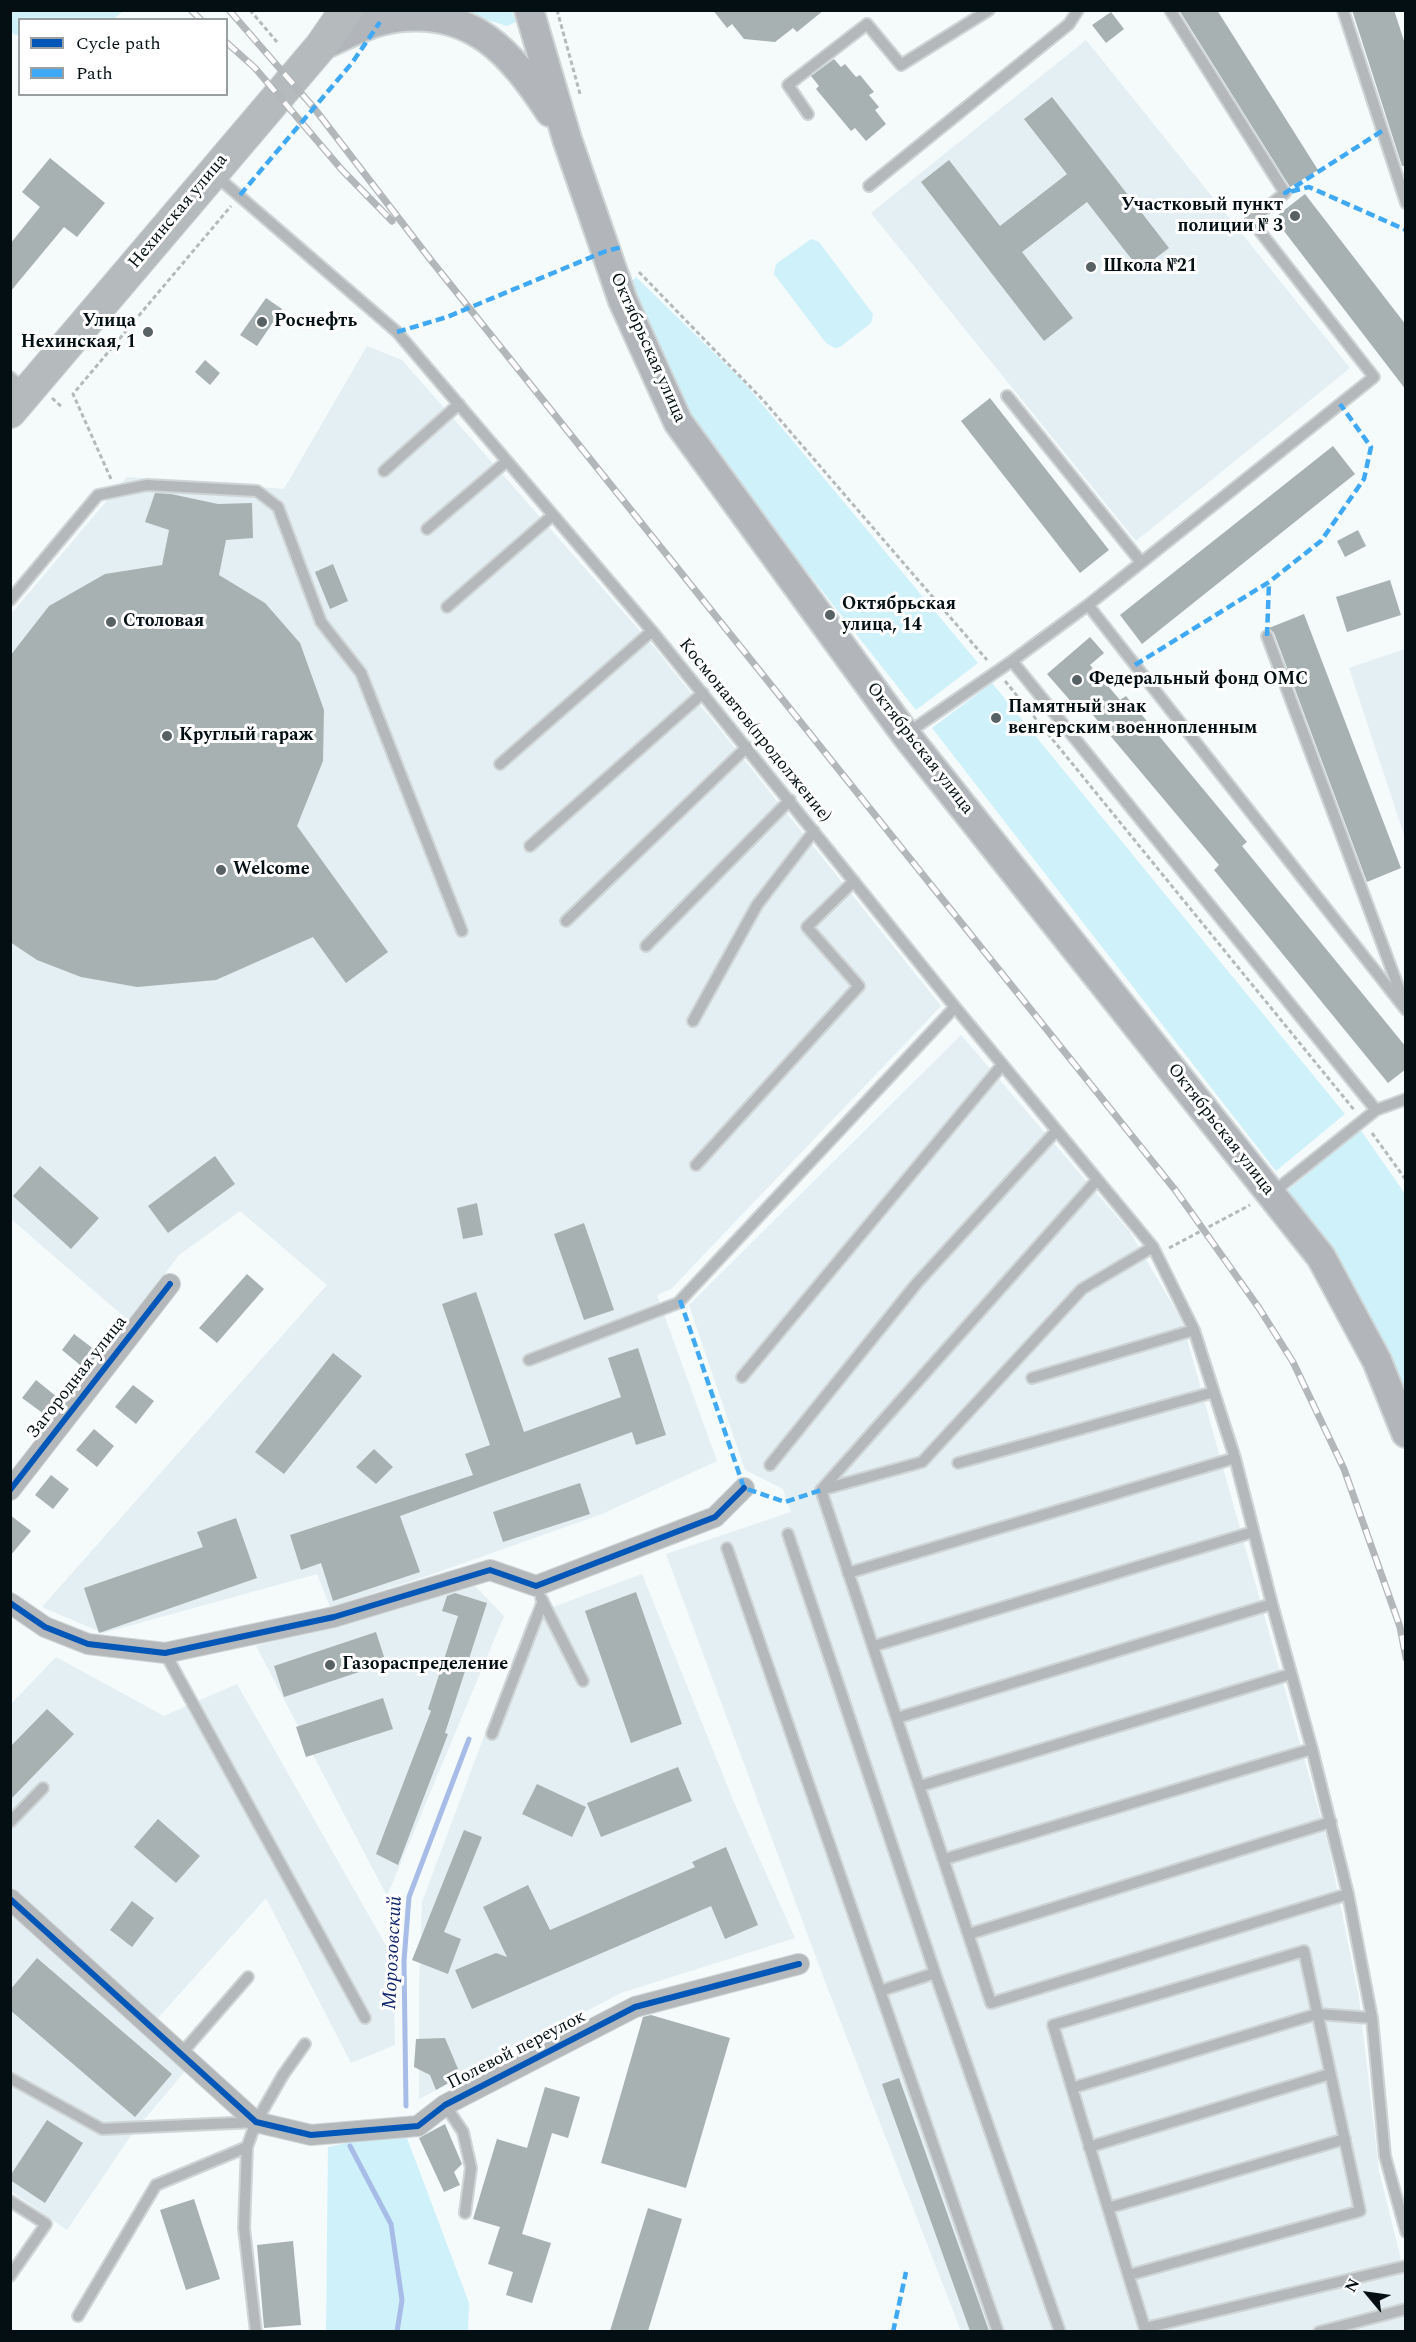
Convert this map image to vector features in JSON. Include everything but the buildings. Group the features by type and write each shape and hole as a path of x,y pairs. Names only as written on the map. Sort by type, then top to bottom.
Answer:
{"main road":[{"name":"Нехинская улица","path":"16,394 213,172 321,46 346,10"},
{"name":"Октябрьская улица","path":"529,10 567,139 623,301 678,422 906,735 1321,1257 1377,1361 1406,1433"},
{"path":"321,46 394,18 444,18 477,31 498,46 528,79 567,139"}],"street":[{"name":"Загородная улица","path":"10,1490 170,1284"},
{"path":"10,1604 45,1627 88,1644 165,1653 334,1617 490,1570 539,1594 715,1517 744,1488"},
{"name":"Полевой переулок","path":"10,1899 256,2122 311,2136 418,2126 445,2105 635,2007 800,1964"}],"lane":[{"path":"808,114 788,85 867,24 901,65 989,10"},
{"path":"869,186 1069,24 1078,10"},
{"path":"906,735 1088,605 1374,377 1251,220 1285,193 1170,10"},
{"path":"1343,10 1406,203"},
{"name":"Космонавтов(продолжение)","path":"213,172 398,332 652,631 1155,1251 1194,1330 1235,1458 1331,1822 1348,1894 1371,2018 1385,2156 1406,2232"},
{"path":"1007,396 1141,562"},
{"path":"384,471 459,405"},
{"path":"427,529 507,461"},
{"path":"10,600 98,495 147,485 246,491 257,492 278,507 321,622 361,673 462,931"},
{"path":"447,607 553,515"},
{"path":"1088,605 1406,1010"},
{"path":"500,764 652,631"},
{"path":"1267,636 1406,1005"},
{"path":"1012,661 1376,1110"},
{"path":"530,846 703,693"},
{"path":"566,921 747,747"},
{"path":"646,946 790,800"},
{"path":"693,1021 757,905 814,831"},
{"path":"696,1165 859,986 807,927 854,881"},
{"path":"529,1360 678,1303 955,1007"},
{"path":"742,1377 1002,1065"},
{"path":"1271,1194 1376,1110 1406,1099"},
{"path":"770,1466 917,1282 1056,1131"},
{"path":"821,1490 1097,1180"},
{"path":"821,1490 922,1462 1082,1289 1155,1251"},
{"path":"1032,1378 1194,1330"},
{"path":"958,1463 1214,1392"},
{"path":"848,1573 1235,1458"},
{"path":"821,1490 991,2003 1348,1894"},
{"path":"874,1646 1253,1532"},
{"path":"788,1534 934,1973 1060,2331"},
{"path":"727,1548 998,2331"},
{"path":"539,1594 583,1681"},
{"path":"492,1734 539,1594"},
{"path":"897,1718 1272,1604"},
{"path":"165,1653 365,2018"},
{"path":"920,1786 1291,1674"},
{"path":"945,1859 1312,1749"},
{"path":"10,1821 43,1788"},
{"path":"969,1934 1331,1822"},
{"path":"1129,2275 1360,2211 1304,1951 1053,2025 1089,2147 1146,2330 1406,2266"},
{"path":"880,1991 934,1973"},
{"path":"181,2054 248,1977"},
{"path":"1072,2088 1317,2014 1371,2018"},
{"path":"255,2331 244,2228 247,2147 256,2122 283,2074 305,2044"},
{"path":"1089,2147 1330,2074"},
{"path":"10,2078 102,2129 256,2122"},
{"path":"445,2105 463,2132 471,2168 465,2213"},
{"path":"1108,2208 1345,2139"},
{"path":"78,2316 156,2185 247,2147"},
{"path":"10,2200 46,2224 10,2276"},
{"path":"1319,2331 1406,2309"}],"path":[{"path":"250,10 277,42"},
{"path":"98,495 111,478 73,394 233,204"},
{"path":"638,272 763,400 997,671 1362,1120 1406,1180"},
{"path":"1155,1251 1271,1194"}],"shaded area":[{"path":"11,10 123,10 115,18 18,18 18,36 11,33"},
{"path":"457,11 512,11 516,22 507,26"},
{"name":"Школа №21","path":"1086,40 1350,368 1136,541 871,213"},
{"path":"811,239 819,242 873,314 871,323 840,347 835,348 826,343 774,274 776,264"},
{"path":"636,277 742,380 978,663 916,710 701,437 627,287"},
{"path":"367,346 402,360 654,647 941,1006 671,1289 657,1295 717,1461 602,1514 430,1575 330,1607 317,1574 103,1633 42,1607 327,1285 240,1211 179,1255 129,1321 11,1219 11,614 127,477 284,489"},
{"path":"1406,649 1405,838 1349,668"},
{"path":"992,683 1345,1114 1276,1171 932,728"},
{"path":"961,1035 1130,1232 1182,1321 1328,1844 1359,1998 1379,2171 1405,2276 1405,2331 961,2331 826,1984 666,1554 791,1512 783,1489 745,1470 689,1305"},
{"path":"1360,1129 1405,1194 1405,1407 1286,1192"},
{"path":"642,1574 733,1800 795,1938 621,1993 419,2099 422,1902 529,1616"},
{"path":"475,1586 504,1616 387,1896 256,1646"},
{"path":"56,1657 164,1716 237,1684 393,1958 395,2045 351,2063 266,1898 157,2019 11,1886 10,1705"},
{"path":"10,1913 186,2070 132,2134 67,2230 11,2191"},
{"path":"404,2130 469,2303 468,2331 326,2332 328,2147"}],"waterway":[{"name":"Морозовский","path":"406,2106 404,1961 409,1897 469,1739"},
{"name":"Морозовский","path":"350,2146 391,2224 402,2300 397,2332"}],"railway":[{"path":"191,10 199,18"},
{"path":"229,10 314,108 430,259 1176,1191 1259,1308 1293,1362 1344,1469 1400,1627 1406,1658"},
{"path":"228,44 255,68 342,170 392,221"}],"marked path":[{"path":"240,195 352,63 380,22"},
{"path":"1382,131 1285,193 1309,187 1406,230"},
{"path":"397,332 447,317 606,251 622,247"},
{"path":"1135,665 1269,582 1321,541 1364,479 1371,447 1340,404"},
{"path":"1267,636 1269,582"},
{"path":"680,1300 744,1488 785,1502 821,1490"},
{"path":"893,2332 906,2272"}],"cycle path":[{"path":"10,1490 170,1284"},
{"path":"10,1603 45,1627 88,1644 165,1653 334,1617 490,1570 536,1586 715,1517 744,1488"},
{"path":"10,1899 256,2122 311,2135 418,2126 445,2105 635,2007 799,1964"}],"place":[{"name":"Участковый пункт полиции № 3","path":"1295,216"},
{"name":"Школа №21","path":"1091,267"},
{"name":"Роснефть","path":"262,322"},
{"name":"Улица Нехинская, 1","path":"148,332"},
{"name":"Октябрьская улица, 14","path":"830,615"},
{"name":"Столовая","path":"111,622"},
{"name":"Федеральный фонд ОМС","path":"1077,680"},
{"name":"Памятный знак венгерским военнопленным","path":"996,718"},
{"name":"Круглый гараж","path":"167,736"},
{"name":"Welcome","path":"221,870"},
{"name":"Газораспределение","path":"330,1665"}]}
